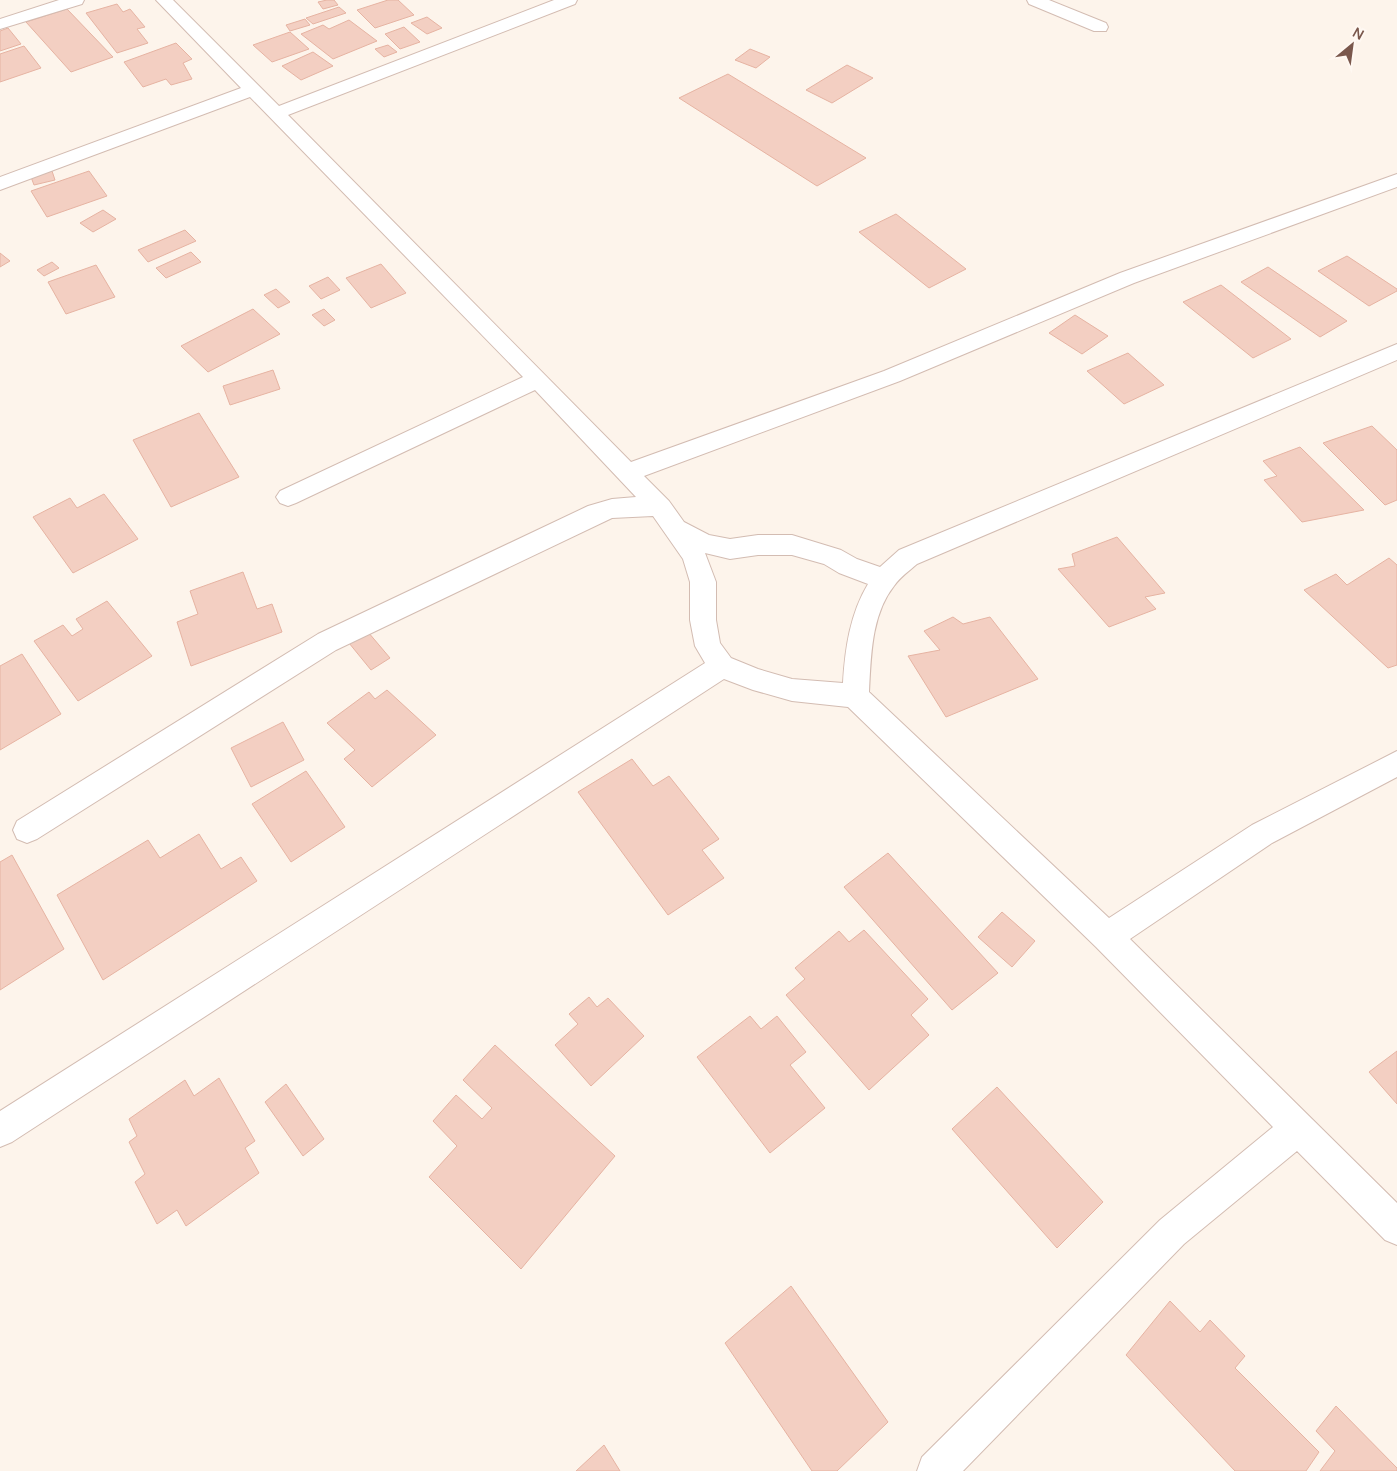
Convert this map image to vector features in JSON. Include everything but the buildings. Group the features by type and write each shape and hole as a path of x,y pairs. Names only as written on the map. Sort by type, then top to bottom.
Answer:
{"street":[{"path":"0,24 76,0"},
{"path":"164,0 252,90 278,113 629,472 660,507 694,556 703,582 703,620 708,646 722,666 753,679 792,690 855,696 1106,937 1397,1228"},
{"path":"278,113 569,0"},
{"path":"1035,0 1100,26"},
{"path":"0,184 252,90"},
{"path":"629,472 892,376 1127,278 1397,180"},
{"path":"855,696 859,637 869,605 884,579 908,557 1397,351"},
{"path":"288,497 538,379"},
{"path":"27,830 327,642 597,513 613,507 628,505 660,507"},
{"path":"675,528 703,543 730,549 758,545 792,545 832,557 848,566 884,579"},
{"path":"0,1130 722,666"},
{"path":"1106,937 1262,834 1397,763"},
{"path":"936,1471 1172,1232 1297,1129"}]}
